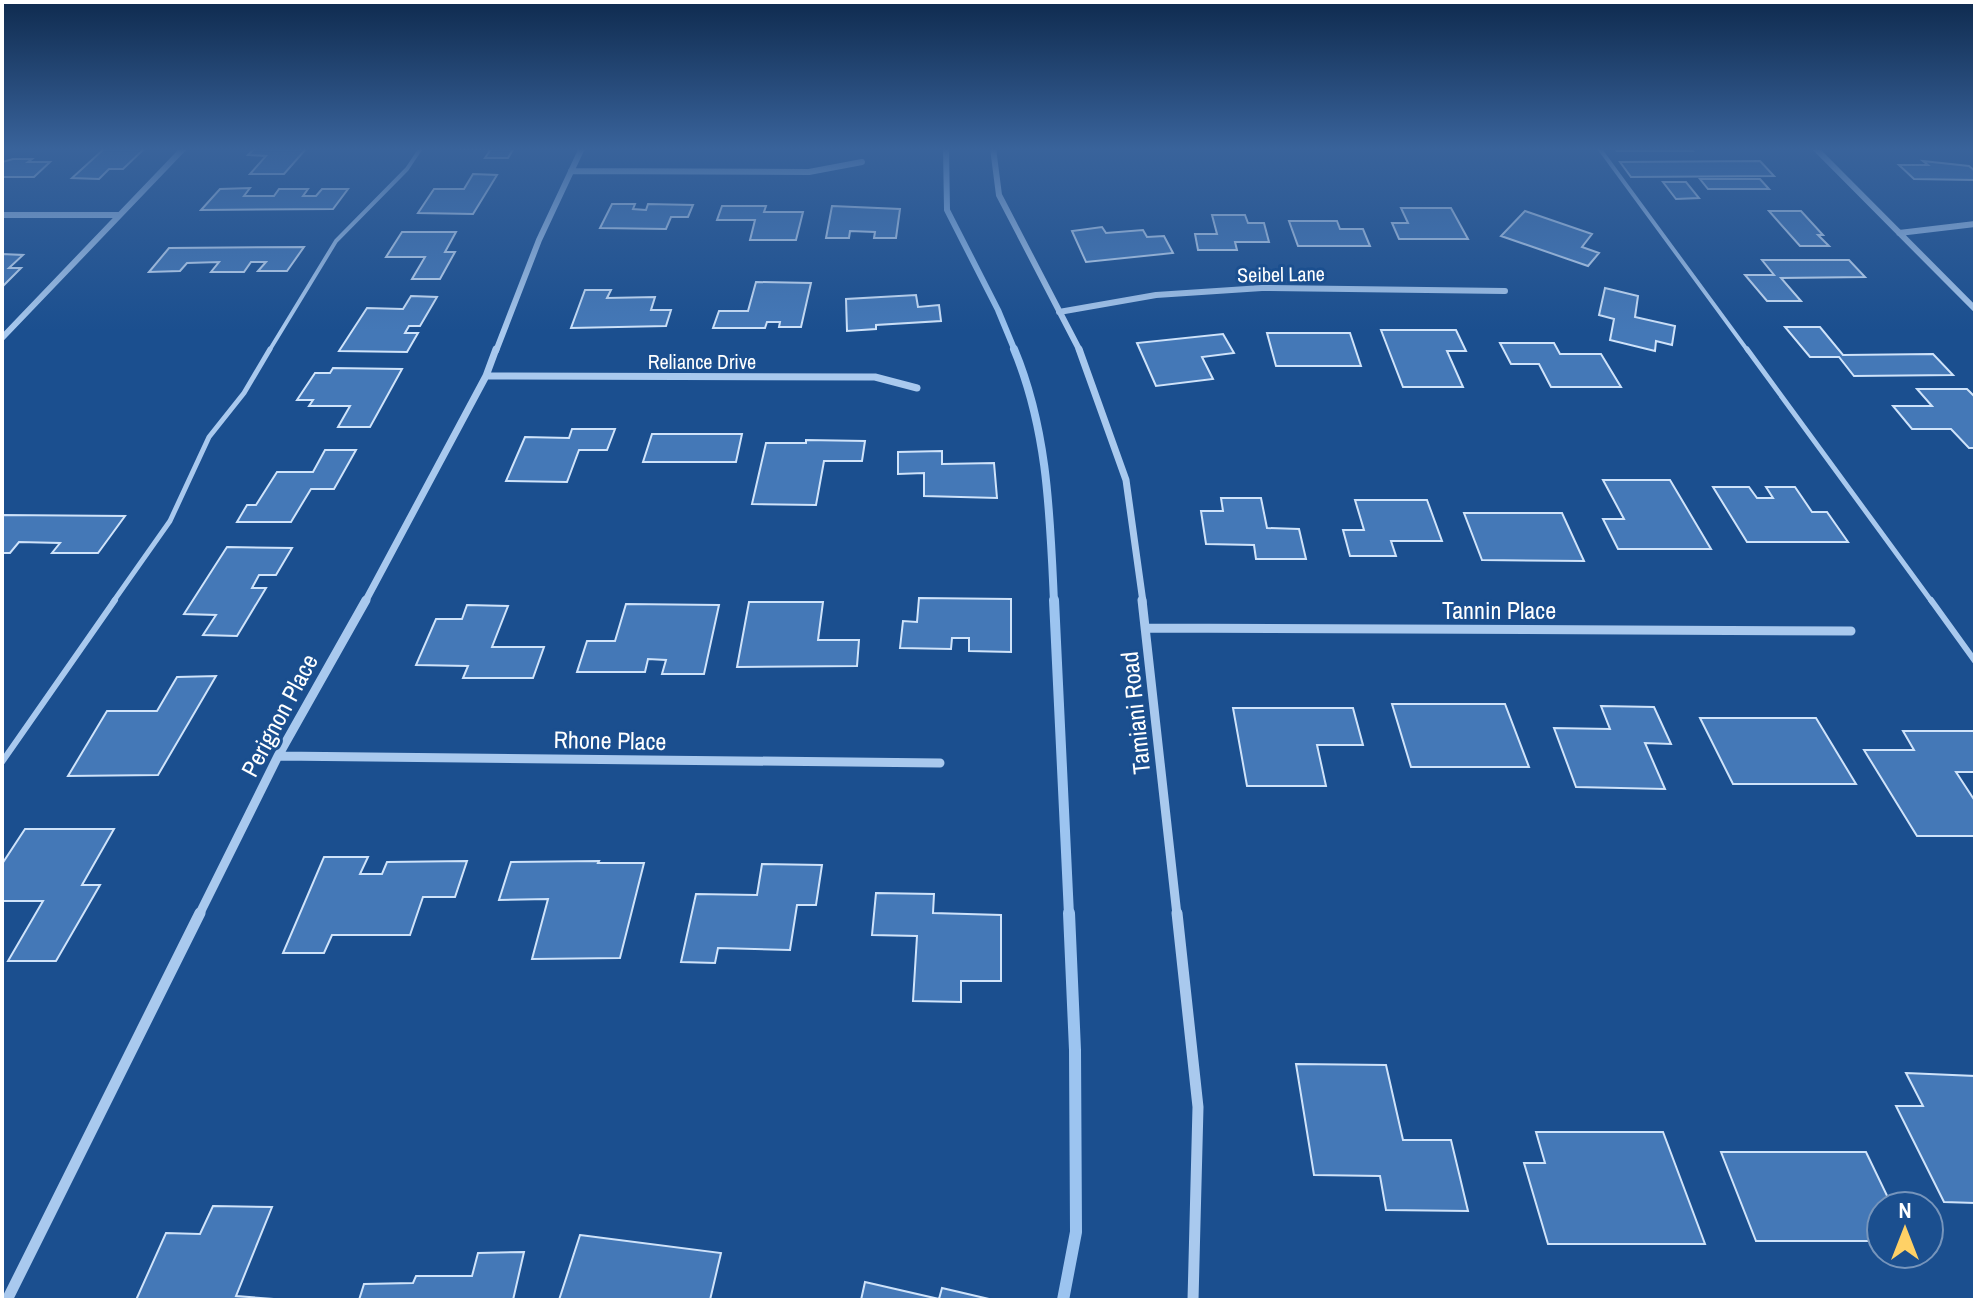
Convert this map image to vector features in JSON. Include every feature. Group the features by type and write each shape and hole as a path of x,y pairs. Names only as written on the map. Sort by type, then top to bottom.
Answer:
{"street":[{"path":"2,338 124,209"},
{"name":"Perignon Place","path":"7,1300 278,756 380,575 486,376 553,209"},
{"name":"Tamiani Road","path":"1006,209 1087,365 1126,480 1146,628 1198,1107 1193,1300"},
{"path":"1875,209 1975,309"},
{"path":"2,215 118,215"},
{"path":"1899,233 1975,224"},
{"name":"Seibel Lane","path":"1059,312 1156,295 1262,288 1505,291"},
{"name":"Reliance Drive","path":"486,376 875,377 917,388"},
{"name":"Tannin Place","path":"1146,628 1851,631"},
{"name":"Rhone Place","path":"278,756 940,763"}],"lane":[{"path":"2,762 170,521 209,437 244,393 336,241 368,209"},
{"path":"1644,209 1975,661"}],"building":[{"path":"202,209 333,209 333,209"},
{"path":"421,209 476,209 473,214 418,213"},
{"path":"610,209 691,209 688,217 671,217 666,229 600,228"},
{"path":"721,209 803,212 796,240 750,240 755,220 717,220"},
{"path":"831,209 900,209 896,238 874,238 875,232 850,231 849,238 826,238"},
{"path":"1401,209 1451,209 1468,239 1399,239 1392,223 1408,223"},
{"path":"1525,211 1592,234 1582,247 1599,253 1588,266 1501,236"},
{"path":"1769,211 1801,211 1829,246 1800,246"},
{"path":"1212,215 1245,215 1248,223 1264,223 1269,242 1235,242 1237,250 1198,250 1195,234 1217,234"},
{"path":"1289,221 1337,221 1340,229 1363,229 1370,246 1298,246"},
{"path":"1102,227 1106,233 1143,230 1147,237 1164,236 1173,253 1086,262 1072,231"},
{"path":"402,232 456,232 445,252 455,252 440,279 412,279 425,257 386,257"},
{"path":"304,247 287,271 258,271 266,262 251,262 244,272 211,272 219,262 187,263 180,271 149,272 169,248"},
{"path":"2,254 23,255 9,268 21,268 2,287"},
{"path":"1762,260 1849,260 1865,277 1781,278 1801,301 1767,301 1745,275 1774,275"},
{"path":"756,282 811,283 801,327 779,327 780,322 767,322 765,328 713,328 719,311 748,311"},
{"path":"1605,288 1638,296 1635,317 1675,326 1672,345 1656,341 1655,351 1610,340 1614,319 1599,315"},
{"path":"585,290 611,290 607,298 655,297 651,310 671,310 666,326 571,328"},
{"path":"916,295 918,307 939,305 941,321 876,325 876,329 847,331 846,299"},
{"path":"411,296 437,297 420,326 409,326 405,333 418,333 407,352 339,351 367,308 403,309"},
{"path":"1785,327 1820,327 1843,355 1933,354 1953,375 1854,376 1839,357 1810,357"},
{"path":"1381,330 1456,330 1466,351 1447,351 1463,387 1403,387"},
{"path":"1267,333 1350,333 1361,366 1276,366"},
{"path":"1223,334 1234,353 1202,357 1213,379 1156,386 1137,343"},
{"path":"1500,343 1554,343 1560,354 1601,354 1621,387 1551,387 1539,364 1511,364"},
{"path":"333,368 402,369 370,427 338,427 350,406 309,406 313,400 297,400 315,373 330,373"},
{"path":"1917,389 1967,389 1975,397 1975,448 1969,448 1951,429 1912,429 1893,406 1932,406"},
{"path":"572,429 615,429 607,450 579,450 567,482 506,481 525,437 569,438"},
{"path":"652,434 742,434 736,462 643,462"},
{"path":"806,440 865,441 862,461 824,461 816,505 752,504 766,443 806,443"},
{"path":"325,450 356,450 334,489 311,489 291,522 237,522 247,505 256,505 277,472 313,472"},
{"path":"942,451 942,464 994,463 997,498 924,496 924,473 898,474 898,452"},
{"path":"1603,480 1670,480 1711,549 1618,549 1603,519 1624,519"},
{"path":"1713,487 1749,487 1757,498 1773,498 1766,487 1795,487 1812,512 1827,512 1848,542 1747,542"},
{"path":"1221,498 1261,498 1267,528 1299,529 1306,559 1256,559 1254,545 1206,544 1201,511 1223,511"},
{"path":"1355,500 1427,500 1442,541 1391,541 1396,556 1350,556 1343,530 1364,530"},
{"path":"1464,513 1562,513 1584,561 1482,560"},
{"path":"2,515 125,516 98,553 52,553 60,543 19,542 10,553 2,553"},
{"path":"227,547 292,548 276,575 259,575 252,588 266,588 237,636 203,635 216,615 184,614"},
{"path":"919,598 1011,599 1011,652 969,651 969,638 952,638 951,649 900,648 903,621 917,622"},
{"path":"749,602 823,602 818,640 859,640 857,666 737,667"},
{"path":"626,604 719,605 704,674 662,674 666,660 648,659 645,672 577,672 587,641 615,641"},
{"path":"467,605 508,606 492,647 544,647 533,678 463,678 468,666 416,665 436,619 462,619"},
{"path":"216,676 158,775 68,776 107,711 157,711 177,677"},
{"path":"1392,704 1505,704 1529,767 1411,767"},
{"path":"1601,706 1654,707 1671,744 1645,743 1665,789 1576,787 1554,728 1610,729"},
{"path":"1233,708 1353,708 1363,745 1317,745 1326,786 1247,786"},
{"path":"1700,718 1816,718 1856,784 1733,784"},
{"path":"1903,731 1975,731 1975,772 1956,772 1975,801 1975,836 1917,836 1864,750 1914,750"},
{"path":"25,829 114,829 82,885 100,885 56,961 8,961 43,901 2,901 2,864"},
{"path":"324,857 368,857 360,874 382,874 387,862 467,861 455,897 423,897 410,935 332,935 324,953 283,953"},
{"path":"511,862 644,863 620,958 532,959 548,899 499,900"},
{"path":"762,864 822,865 816,905 797,905 790,950 718,948 715,963 681,962 696,894 757,895"},
{"path":"876,893 934,894 933,913 1001,915 1001,981 961,981 961,1002 913,1001 917,936 872,935"},
{"path":"1296,1064 1386,1065 1403,1140 1451,1140 1468,1211 1386,1210 1380,1176 1314,1175"},
{"path":"1906,1073 1975,1076 1975,1203 1945,1202 1945,1190 1938,1190 1896,1106 1923,1106"},
{"path":"1536,1132 1663,1132 1705,1244 1548,1244 1524,1163 1545,1163"},
{"path":"1721,1152 1866,1152 1884,1190 1865,1190 1865,1241 1756,1241"},
{"path":"213,1206 272,1207 236,1296 287,1300 136,1300 166,1233 200,1234"},
{"path":"580,1235 721,1253 710,1300 559,1300"},
{"path":"524,1252 513,1300 359,1300 364,1284 413,1283 416,1276 472,1276 478,1253"},
{"path":"865,1282 939,1299 942,1288 989,1299 861,1300"}],"waterway":[{"path":"947,209 1015,351"},
{"path":"1014,349 1041,442 1049,506 1054,602"},
{"path":"1054,600 1069,915"},
{"path":"1063,1300 1076,1232 1075,1050 1069,913"}]}
